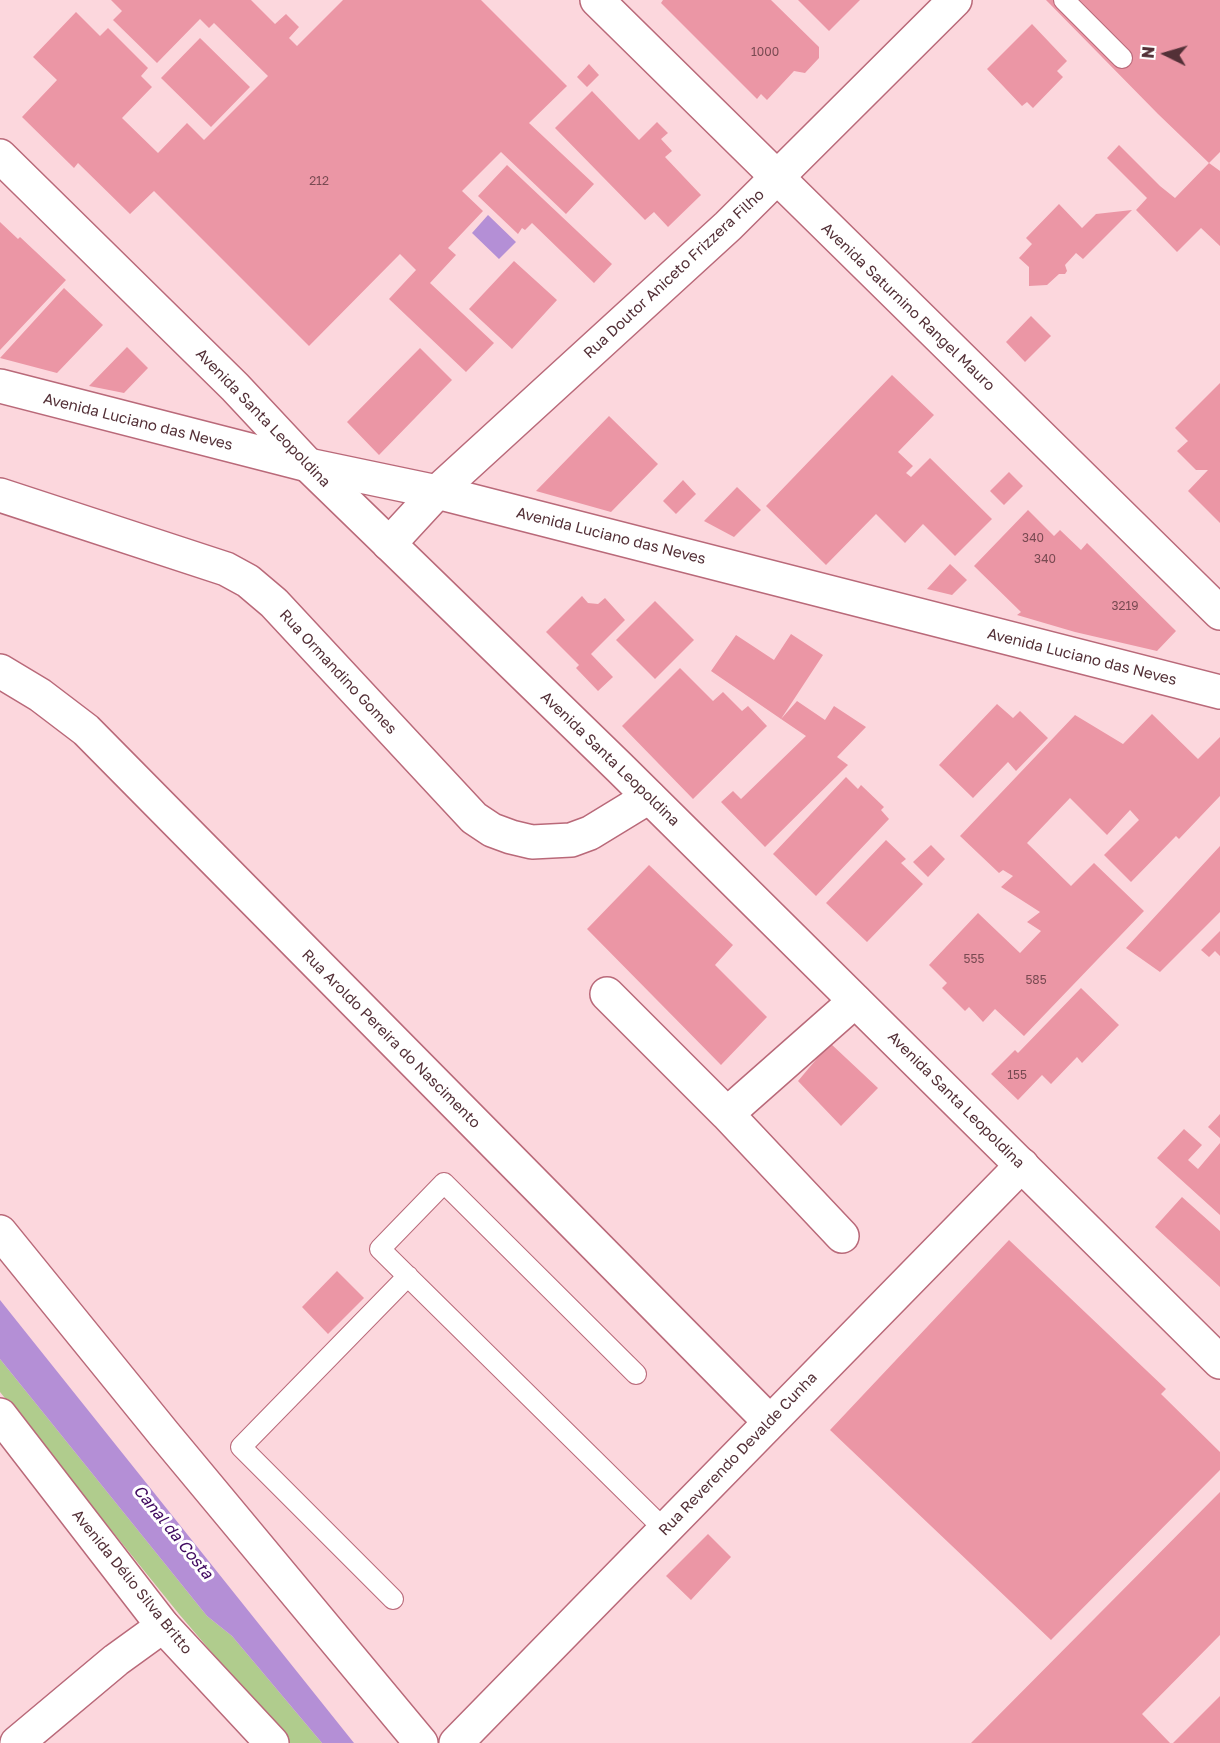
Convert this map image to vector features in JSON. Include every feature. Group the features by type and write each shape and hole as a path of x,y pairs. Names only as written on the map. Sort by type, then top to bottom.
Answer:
{"street":[{"name":"Avenida Saturnino Rangel Mauro","path":"597,0 1220,613"},
{"name":"Rua Doutor Aniceto Frizzera Filho","path":"389,544 437,492 728,226 955,0"},
{"name":"Avenida Santa Leopoldina","path":"0,156 235,387 308,465 649,797 1220,1362"},
{"name":"Avenida Luciano das Neves","path":"0,386 308,465 437,492 1220,692"},
{"name":"Rua Ormandino Gomes","path":"0,495 226,569 248,581 274,603 474,818 492,830 532,842 571,840 590,833 649,797"},
{"name":"Rua Aroldo Pereira do Nascimento","path":"0,671 40,695 86,730 770,1422"},
{"path":"607,994 727,1114 842,1236"},
{"path":"727,1114 855,1000"},
{"name":"Rua Reverendo Devalde Cunha","path":"456,1743 1022,1165"},
{"path":"0,1232 164,1434 421,1743"},
{"name":"Avenida Délio Silva Britto","path":"0,1415 163,1626 272,1743"},
{"path":"17,1743 116,1660 163,1626"}],"lane":[{"path":"1064,0 1122,58"},
{"path":"636,1374 444,1183 380,1249 664,1529"},
{"path":"393,1599 241,1447 408,1276"}],"green space":[{"path":"0,1359 207,1616 232,1636 322,1743 289,1743 179,1614 0,1392"}],"water":[{"path":"488,215 516,242 499,259 472,233"},
{"name":"Canal da Costa","path":"0,1300 354,1743 322,1743 232,1636 207,1616 0,1359"}],"building":[{"path":"111,0 251,0 275,24 286,14 299,27 289,38 297,46 343,0 481,0 567,86 529,123 594,184 566,214 501,152 462,191 483,211 448,248 456,255 430,283 494,343 466,372 389,299 416,270 400,254 309,346 154,191 130,214 78,163 74,168 22,117 57,80 33,57 76,12 100,36 108,28 148,68 141,76 152,87 122,118 158,153 187,123 204,140 268,76 214,23 209,28 200,19 157,63 113,20 122,11"},
{"path":"663,0 771,0 819,47 819,58 805,73 794,71 767,100 761,94 757,99 661,3"},
{"path":"798,0 860,0 829,31"},
{"path":"1046,0 1220,0 1220,152 1209,163"},
{"path":"1032,24 1067,61 1057,71 1063,77 1033,108 1027,102 1022,106 987,69"},
{"path":"200,38 250,87 211,127 161,78"},
{"path":"589,64 599,75 587,87 577,77"},
{"path":"592,91 639,140 657,122 668,133 661,139 672,151 665,157 701,195 668,227 654,212 645,220 555,128"},
{"path":"1119,145 1175,198 1209,163 1220,171 1220,246 1201,228 1177,252 1136,210 1147,198 1107,158"},
{"path":"507,165 612,264 594,283 532,223 525,230 522,228 518,234 478,196"},
{"path":"1059,204 1082,228 1096,214 1132,210 1083,259 1076,253 1065,265 1067,271 1065,274 1059,274 1047,285 1029,286 1029,267 1019,258 1032,244 1026,238"},
{"path":"0,222 18,239 20,237 66,280 0,350"},
{"path":"514,261 557,300 512,349 469,309"},
{"path":"64,288 103,325 57,373 0,358"},
{"path":"1031,316 1051,336 1025,362 1006,342"},
{"path":"127,347 148,368 124,393 89,386"},
{"path":"420,348 452,380 379,455 347,422"},
{"path":"892,375 934,415 898,452 913,466 906,473 911,477 930,458 992,519 955,556 923,524 905,543 876,514 826,565 766,506"},
{"path":"1220,383 1220,523 1188,491 1208,470 1196,470 1177,451 1188,441 1175,428"},
{"path":"609,416 658,464 611,512 536,491"},
{"path":"1009,472 1023,486 1004,505 990,491"},
{"path":"683,480 696,494 676,514 663,501"},
{"path":"737,487 761,510 734,537 704,521"},
{"path":"1028,510 1054,536 1060,530 1081,550 1087,543 1176,631 1157,651 1075,632 1017,615 1021,612 974,566"},
{"path":"950,564 967,580 952,595 927,589"},
{"path":"582,596 588,603 598,604 605,598 625,620 591,654 613,677 598,691 576,668 579,665 546,632"},
{"path":"655,601 694,640 655,679 616,640"},
{"path":"791,634 823,655 781,719 711,671 736,635 774,660"},
{"path":"680,668 713,701 723,692 742,711 748,706 767,726 693,799 622,726"},
{"path":"797,701 825,720 834,706 866,727 837,757 848,765 765,847 721,802 733,791 741,799 806,736 781,719"},
{"path":"997,704 1013,718 1020,711 1048,738 1016,771 1008,762 973,798 939,765"},
{"path":"1152,714 1198,759 1220,737 1220,796 1179,839 1176,836 1131,882 1104,855 1139,820 1130,810 1107,835 1070,798 1027,843 1071,886 1094,863 1144,911 1024,1036 995,1009 983,1022 969,1007 965,1011 942,988 947,983 929,965 978,913 1020,953 1041,931 1027,922 1040,912 1001,887 1013,876 1003,870 999,873 960,836 1075,715 1123,744"},
{"path":"846,777 858,789 861,785 884,807 881,810 889,819 816,896 773,854"},
{"path":"886,840 906,859 901,863 923,884 867,942 826,903"},
{"path":"931,845 945,859 928,877 913,862"},
{"path":"1220,846 1220,912 1160,972 1126,948"},
{"path":"649,865 733,945 715,965 767,1017 721,1065 587,929"},
{"path":"1220,931 1220,956 1215,951 1209,957 1201,950"},
{"path":"1081,988 1119,1025 1082,1063 1077,1057 1051,1084 1042,1075 1018,1100 991,1074 1015,1050 1018,1053"},
{"path":"830,1043 878,1088 841,1126 798,1081"},
{"path":"1220,1114 1220,1138 1208,1127"},
{"path":"1184,1129 1202,1145 1188,1160 1198,1169 1220,1143 1220,1215 1157,1158"},
{"path":"1182,1197 1220,1231 1220,1287 1155,1227"},
{"path":"1009,1240 1166,1389 1161,1394 1220,1452 1220,1470 1051,1640 830,1430"},
{"path":"337,1271 364,1298 328,1334 302,1307"},
{"path":"1220,1492 1220,1635 1142,1714 1170,1743 971,1743"},
{"path":"708,1534 731,1557 691,1600 666,1576"},
{"path":"1220,1696 1220,1743 1173,1743"}]}
